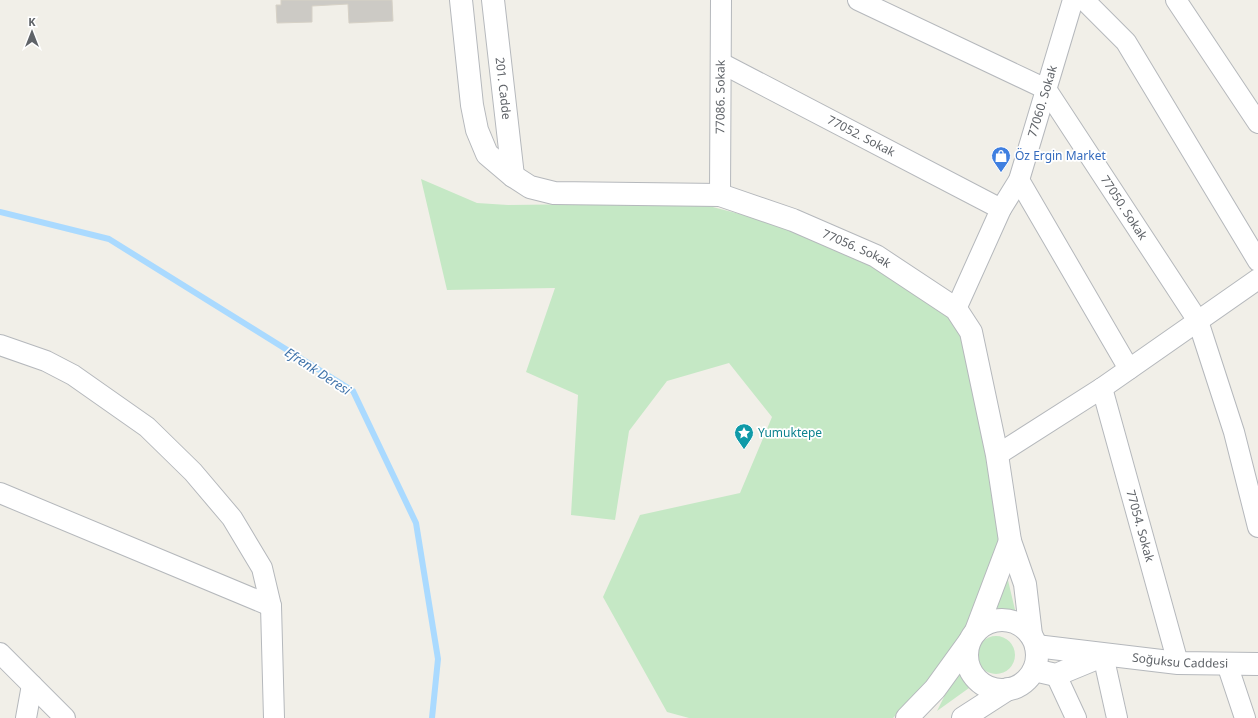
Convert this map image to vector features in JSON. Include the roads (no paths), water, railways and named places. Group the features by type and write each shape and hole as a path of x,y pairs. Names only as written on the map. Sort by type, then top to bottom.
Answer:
{"street":[{"name":"77056. Sokak","path":"461,0 472,105 477,130 488,154 513,176 530,186 554,193 720,195 793,220 876,256 956,309 971,332 997,455 1010,541 1025,584 1034,641"},
{"name":"201. Cadde","path":"493,0 513,176"},
{"name":"77086. Sokak","path":"720,195 721,0"},
{"path":"858,0 1046,89"},
{"name":"77060. Sokak","path":"956,309 1001,209 1019,180 1073,0"},
{"path":"1084,0 1126,42 1258,262"},
{"path":"1176,0 1258,123"},
{"name":"77052. Sokak","path":"721,63 1001,209"},
{"name":"77050. Sokak","path":"1046,89 1198,321 1234,432 1258,527"},
{"path":"1019,180 1130,369"},
{"path":"997,455 1102,388 1258,279"},
{"path":"0,345 46,361 72,375 147,427 193,472 232,518 262,568 271,606 274,718"},
{"name":"77054. Sokak","path":"1102,388 1178,663"},
{"path":"0,493 271,606"},
{"path":"907,718 934,689 972,637 987,623 1000,620 1012,621 1023,626 1034,641 1037,658 1034,670 1028,679 1019,686 1008,689 997,689 986,686 977,680 970,669 967,656 972,637 1010,541"},
{"name":"Soğuksu Caddesi","path":"1034,641 1103,655 1178,663 1258,664"},
{"path":"0,653 65,718"},
{"path":"1034,670 1056,675 1103,655 1117,718"},
{"path":"1227,664 1245,718"},
{"path":"1056,675 1076,718"},
{"path":"26,718 32,685"},
{"path":"963,718 1008,689"}],"waterway":[{"name":"Efrenk Deresi","path":"0,212 109,239 353,391 416,523 438,659 432,718"}],"place":[{"name":"Öz Ergin Market","path":"1001,173"},
{"name":"Yumuktepe","path":"744,450"}]}
